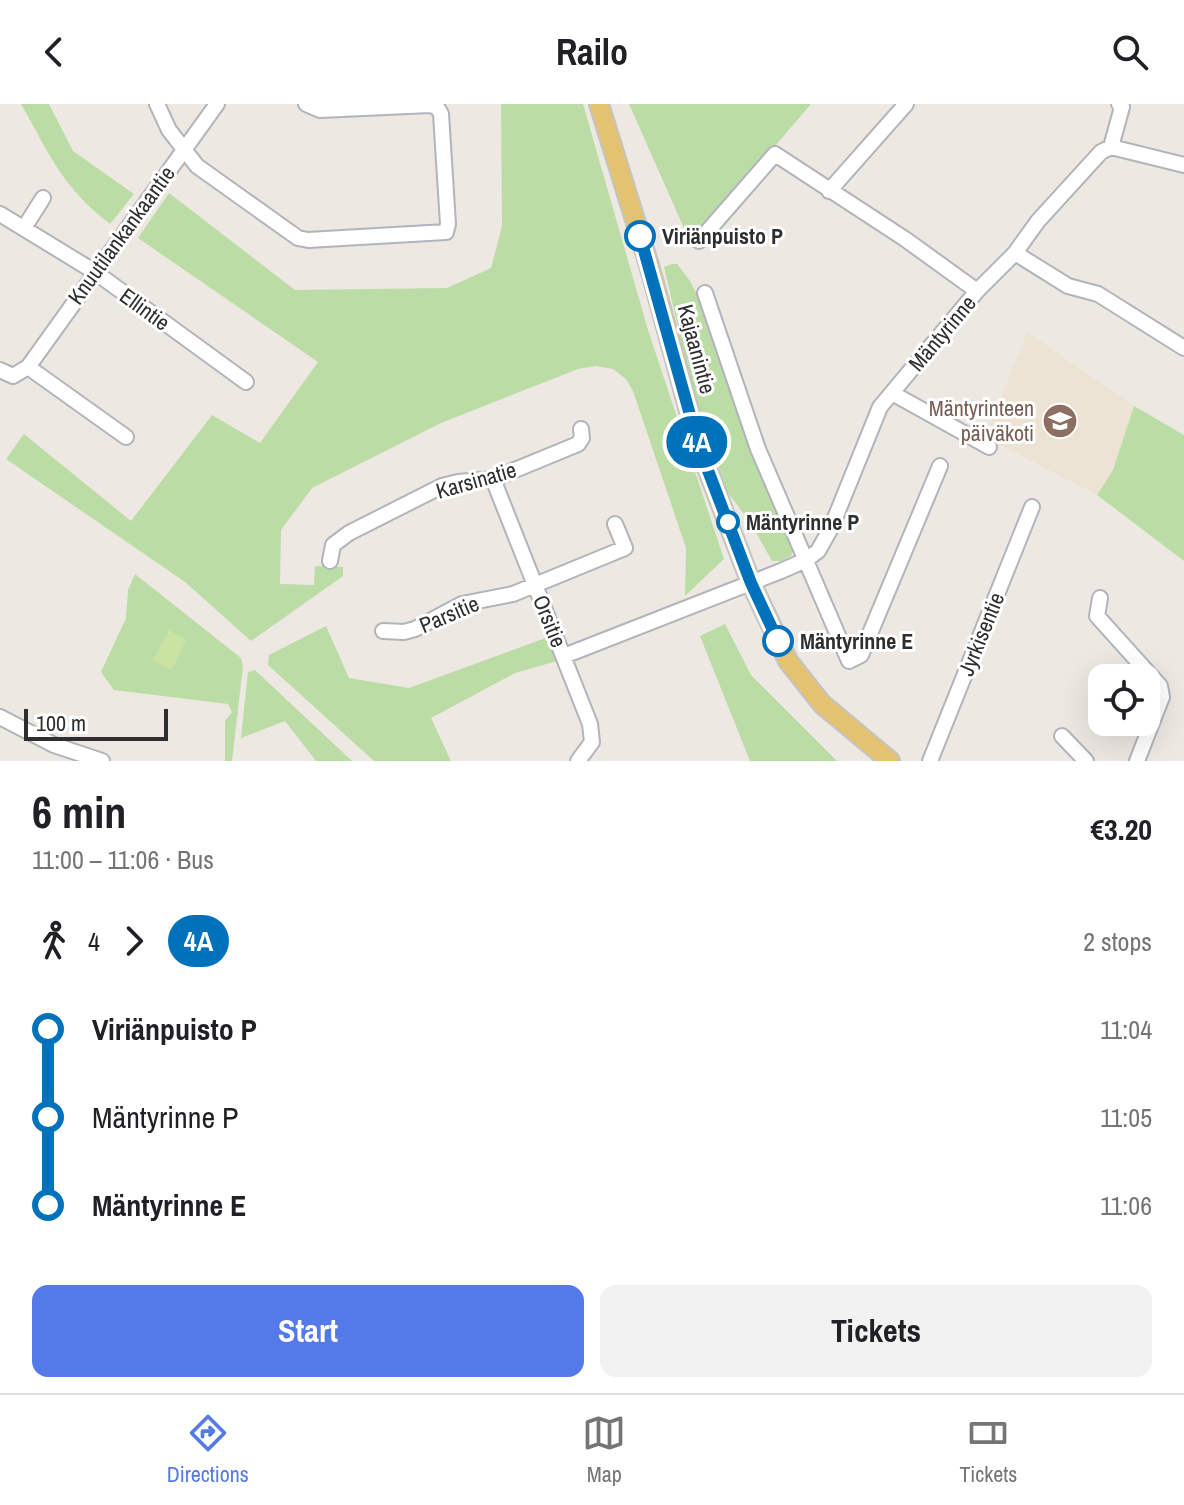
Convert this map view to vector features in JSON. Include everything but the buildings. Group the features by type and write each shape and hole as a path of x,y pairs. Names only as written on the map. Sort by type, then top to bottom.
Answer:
{"main road":[{"name":"Kajaanintie","path":"599,104 649,265 699,447 751,583 788,661 822,704 883,760"},
{"name":"Kajaanintie","path":"841,720 855,737 865,761"}],"street":[{"path":"157,104 169,130 197,166 298,238 308,240 446,232 441,114 437,107 320,110 306,104"},
{"name":"Knuutilankankaantie","path":"28,367 217,104"},
{"path":"829,191 906,104"},
{"path":"1122,105 1111,147 1184,165"},
{"name":"Mäntyrinne","path":"564,656 751,583 806,560 818,551 831,528 880,407 977,291 1015,253 1038,221 1090,163 1111,147"},
{"path":"699,241 775,154 905,239 977,291"},
{"path":"24,228 43,198"},
{"name":"Ellintie","path":"0,214 95,272 246,382"},
{"path":"1015,253 1068,286 1098,294 1184,348"},
{"path":"705,293 719,326 758,449 849,661 861,655 940,466"},
{"path":"0,370 13,376 28,367 126,437"},
{"path":"892,393 989,447"},
{"name":"Karsinatie","path":"330,561 333,545 338,540 450,483 493,479 578,444 582,438 581,429"},
{"name":"Orsitie","path":"493,479 593,734 592,742 578,761"},
{"name":"Jyrkisentie","path":"930,761 1032,507"},
{"name":"Parsitie","path":"383,631 404,632 462,604 513,594 625,548 615,524"},
{"path":"1100,598 1097,616 1160,686 1162,697 1137,761"},
{"path":"0,717 54,745 102,761"},
{"path":"1062,736 1086,761"}],"shaded area":[{"name":"Mäntyrinteen päiväkoti","path":"1027,332 1134,406 1113,470 1097,495 985,437"}],"green space":[{"path":"21,104 49,104 73,151 134,194 110,224 68,183"},
{"path":"501,104 583,104 648,330 724,559 685,596 686,548 633,391 626,379 613,369 595,366 578,369 441,423 312,488 281,530 280,584 314,585 315,566 343,567 343,576 251,641 185,582 6,459 24,434 131,521 212,415 260,443 318,362 138,238 169,193 295,290 447,288 491,268 502,226"},
{"path":"629,104 811,104 691,244"},
{"path":"677,264 690,281 710,320 794,548 791,556 781,561 772,561 750,522 726,490 692,387 664,267"},
{"path":"1134,406 1184,435 1184,561 1097,495 1113,470"},
{"path":"135,574 241,658 243,666 232,761 225,761 225,721 232,712 228,704 114,690 101,672 126,618 128,590"},
{"path":"725,624 751,675 837,761 750,761 700,636"},
{"path":"326,626 349,678 409,688 548,637 557,661 515,673 431,718 451,761 374,761 268,665 269,655"},
{"path":"169,630 186,640 172,670 153,660"},
{"path":"255,670 352,761 316,761 285,721 241,738 248,672"}],"bus line":[{"name":"4A","path":"640,236 699,447 751,583 778,641"}],"place":[{"name":"Viriänpuisto P","path":"640,236"},
{"name":"Mäntyrinteen päiväkoti","path":"1060,421"},
{"name":"Mäntyrinne P","path":"728,522"},
{"name":"Mäntyrinne E","path":"778,641"}]}
